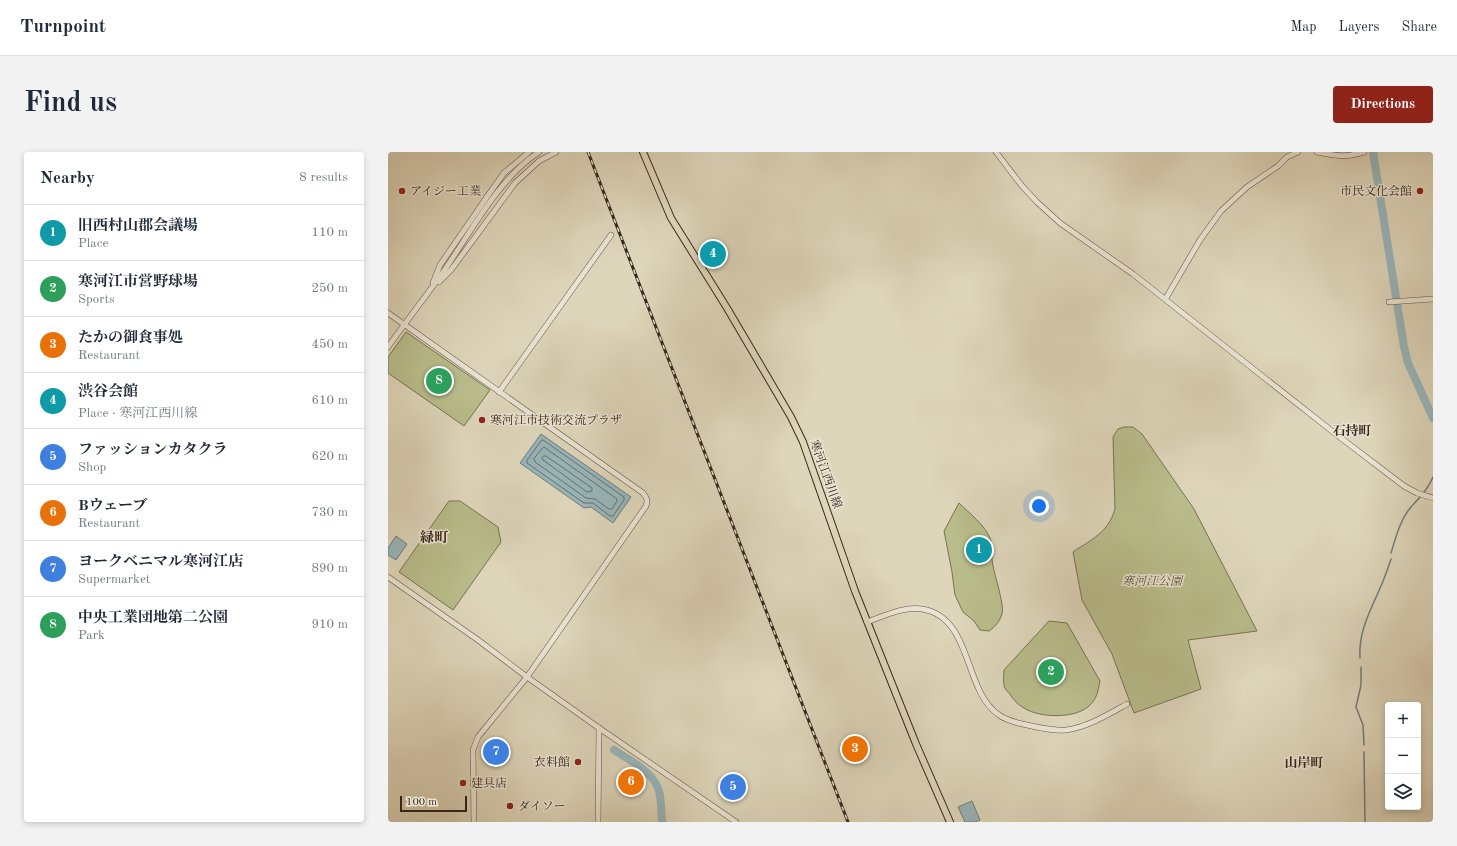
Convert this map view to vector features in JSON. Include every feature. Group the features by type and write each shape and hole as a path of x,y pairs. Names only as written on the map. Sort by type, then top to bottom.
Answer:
{"main road":[{"name":"寒河江西川線","path":"643,152 671,218 727,308 791,417 803,442 855,591 916,744 950,822"}],"street":[{"path":"429,291 440,265 504,173 529,152"},
{"path":"388,347 445,269 495,195 522,164 539,152"},
{"path":"429,291 451,270 515,183 539,161 556,152"},
{"path":"996,152 1022,186 1054,218 1166,298 1337,435 1404,486 1430,497"},
{"path":"1166,298 1200,240 1221,211 1247,187 1278,166 1287,157 1298,152"},
{"path":"1317,152 1342,156 1364,152"},
{"path":"500,392 612,235"},
{"path":"1389,302 1433,299"},
{"path":"388,313 643,493 648,501 646,506 526,676 483,730 474,745 474,822"},
{"path":"388,577 599,728 736,822"},
{"path":"867,622 898,611 914,608 931,611 944,619 956,633 985,701 999,715 1008,720 1050,730 1065,730 1088,724 1128,704"},
{"path":"598,822 599,728"}],"green space":[{"path":"406,332 490,390 464,426 388,373 388,357"},
{"name":"寒河江公園","path":"1133,427 1142,434 1194,509 1257,631 1188,640 1201,689 1134,713 1112,654 1082,600 1073,552 1104,530 1112,517 1115,509 1113,437 1118,429"},
{"path":"449,501 460,501 498,527 501,542 453,610 399,572"},
{"path":"959,503 984,528 992,543 992,559 1002,603 1002,614 999,621 989,631 980,630 974,621 963,612 955,595 944,531"},
{"path":"1049,621 1067,623 1100,681 1094,701 1083,710 1075,713 1057,716 1039,714 1031,711 1017,703 1004,686 1004,670"}],"water":[{"path":"541,434 631,497 613,523 591,507 584,508 520,463"},
{"path":"396,536 407,544 396,560 388,555 388,548"},
{"path":"972,801 980,820 975,822 965,822 958,807"}],"waterway":[{"path":"1373,152 1404,347 1408,363 1433,418"},
{"path":"1391,553 1404,517 1421,496 1433,477"},
{"path":"1360,658 1363,630 1391,559"},
{"path":"1361,667 1361,685 1356,707 1363,725 1364,745"},
{"path":"614,750 639,766 655,782 660,796 662,822"},
{"path":"1364,752 1365,822"}],"railway":[{"path":"588,152 848,822"}],"place":[{"name":"アイジー工業","path":"402,191"},
{"name":"市民文化会館","path":"1420,191"},
{"name":"渋谷会館","path":"713,254"},
{"name":"中央工業団地第二公園","path":"439,381"},
{"name":"寒河江市技術交流プラザ","path":"482,420"},
{"name":"旧西村山郡会議場","path":"979,550"},
{"name":"寒河江市営野球場","path":"1051,672"},
{"name":"たかの御食事処","path":"855,749"},
{"name":"ヨークベニマル寒河江店","path":"496,752"},
{"name":"衣料館","path":"578,762"},
{"name":"Bウェーブ","path":"631,782"},
{"name":"建具店","path":"463,783"},
{"name":"ファッションカタクラ","path":"733,787"},
{"name":"ダイソー","path":"510,806"}],"district":[{"name":"石持町","path":"1352,430"},
{"name":"緑町","path":"434,537"},
{"name":"山岸町","path":"1304,762"}]}
